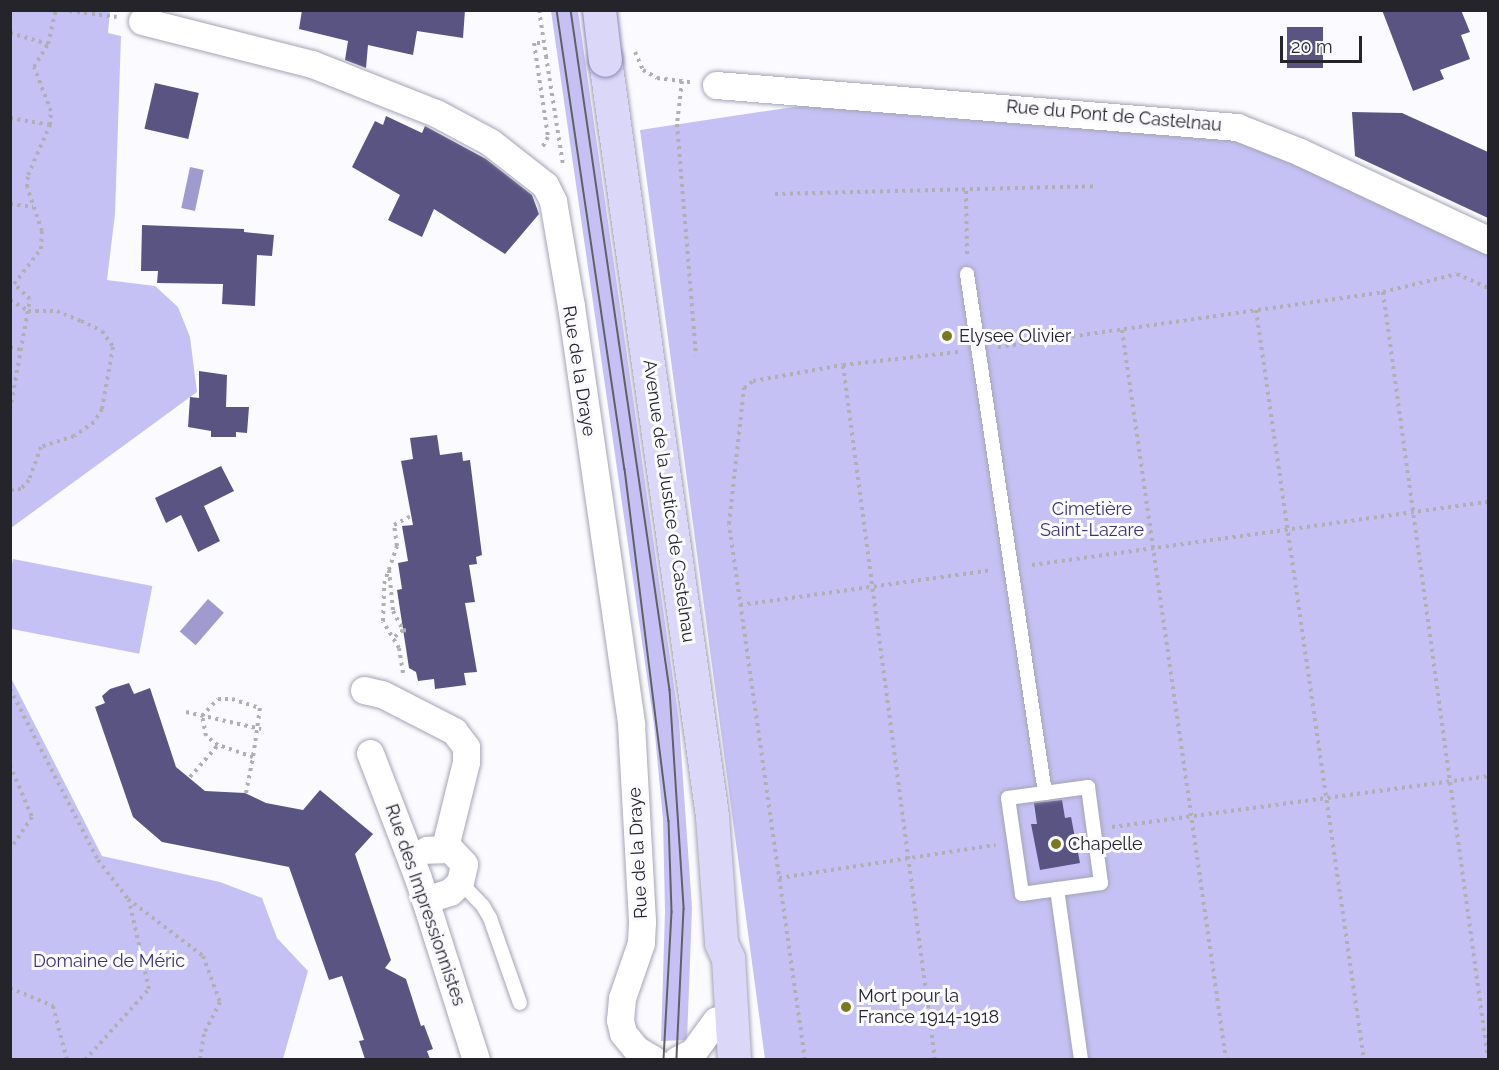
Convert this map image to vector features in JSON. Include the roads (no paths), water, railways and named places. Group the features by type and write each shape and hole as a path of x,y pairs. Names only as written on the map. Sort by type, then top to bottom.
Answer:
{"main road":[{"name":"Avenue de la Justice de Castelnau","path":"599,10 618,56 712,816 720,943 728,958 734,1059"},
{"name":"Avenue de la Justice de Castelnau","path":"718,1059 714,957 720,943"}],"street":[{"name":"Rue de la Draye","path":"142,21 312,64 468,128 528,169 545,185 553,201 631,723 642,922 641,943 622,998 620,1020 623,1033 636,1049 654,1059"},
{"name":"Rue du Pont de Castelnau","path":"716,85 1236,127 1300,152 1488,240"},
{"path":"364,690 400,704 453,731 466,747 466,762 445,847"},
{"name":"Rue des Impressionnistes","path":"370,753 410,855 476,1059"},
{"path":"410,855 445,847 459,856 464,864 460,882 450,892 425,900"},
{"path":"677,1059 693,1052 716,1020"}],"lane":[{"path":"967,274 1045,793"},
{"path":"1088,787 1101,883 1022,894 1008,798 1045,793 1088,787"},
{"path":"460,882 483,906 490,918 520,1003"},
{"path":"1056,889 1081,1059"}],"tram line":[{"path":"557,10 625,469 669,821 672,912 664,1060"},
{"path":"571,10 670,690 684,909 677,1060"}],"place":[{"name":"Elysee Olivier","path":"947,336"},
{"name":"Chapelle","path":"1056,844"},
{"name":"Mort pour la France 1914-1918","path":"846,1007"}],"park label":[{"name":"Cimetière Saint-Lazare","path":"1092,520"},
{"name":"Domaine de Méric","path":"109,961"}]}
